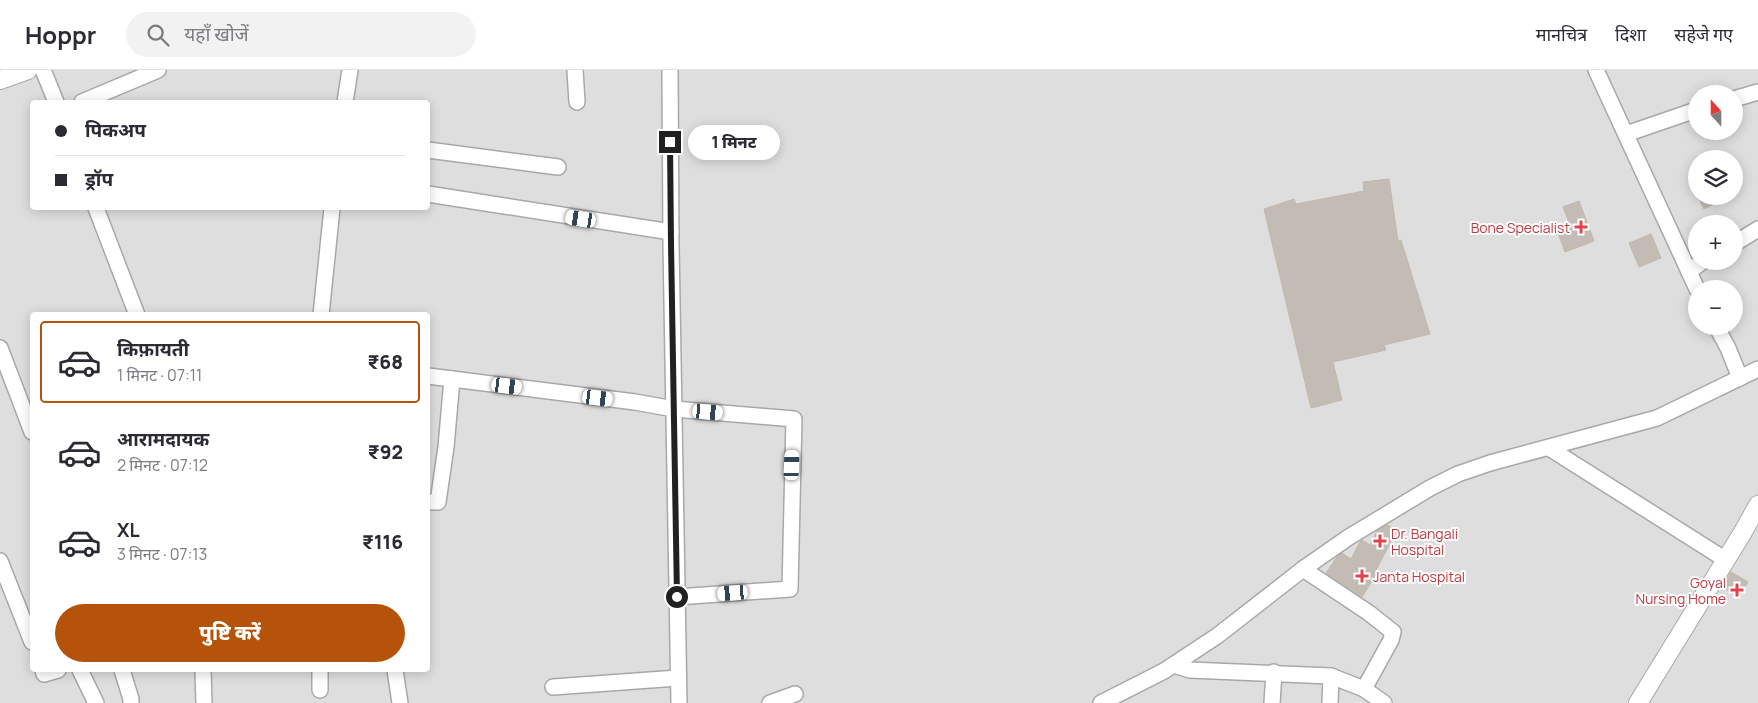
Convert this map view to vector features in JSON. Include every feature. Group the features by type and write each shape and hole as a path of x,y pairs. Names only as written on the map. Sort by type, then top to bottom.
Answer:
{"street":[{"path":"0,80 28,70"},
{"path":"43,70 55,100"},
{"path":"87,100 158,70"},
{"path":"346,100 350,70"},
{"path":"575,70 577,102"},
{"path":"670,70 670,232 679,703"},
{"path":"1596,70 1693,280"},
{"path":"1743,96 1758,92"},
{"path":"1626,134 1688,113"},
{"path":"430,150 558,167"},
{"path":"430,194 670,232"},
{"path":"97,210 136,312"},
{"path":"321,312 332,210"},
{"path":"1743,238 1758,229"},
{"path":"1721,335 1740,378"},
{"path":"0,348 30,427"},
{"path":"1101,703 1174,665 1349,537 1430,488 1458,474 1490,463 1657,418 1758,369"},
{"path":"430,376 635,402 674,409 794,419 790,589 677,597"},
{"path":"430,502 438,502 446,447 452,379"},
{"path":"1549,448 1726,560"},
{"path":"1638,703 1758,505"},
{"path":"0,562 30,637"},
{"path":"1303,569 1369,613 1393,632 1391,640 1364,689"},
{"path":"1174,665 1190,670 1274,672 1331,676 1364,689 1384,703"},
{"path":"81,672 96,703"},
{"path":"123,672 131,699 130,703"},
{"path":"203,672 204,703"},
{"path":"320,672 320,690"},
{"path":"395,672 400,703"},
{"path":"1272,703 1274,672"},
{"path":"1330,703 1331,676"},
{"path":"553,687 678,678"},
{"path":"770,703 795,694"}],"shaded area":[{"path":"33,70 669,70 678,703 0,703 0,82"},
{"path":"672,70 1594,70 1691,280 1688,280 1688,335 1718,335 1738,377 1656,417 1457,473 1216,635 1099,703 681,703"},
{"path":"1598,70 1758,70 1758,367 1741,376 1722,335 1743,335 1743,280 1695,280 1690,270 1743,270 1743,215 1688,215 1688,265"},
{"path":"1758,370 1758,502 1636,703 1105,703 1431,489 1584,439"},
{"path":"1758,509 1758,703 1640,703"}],"building":[{"path":"1389,179 1398,241 1401,240 1430,334 1384,345 1386,350 1333,362 1342,400 1311,408 1264,209 1294,199 1296,204 1364,191 1363,182"},
{"path":"1579,201 1594,241 1565,252 1557,230 1570,225 1563,207"},
{"path":"1702,205 1712,205 1704,209"},
{"path":"1651,234 1661,258 1639,267 1629,243"},
{"path":"1387,525 1397,530 1374,574 1376,575 1362,597 1326,573 1342,553 1351,559 1362,540 1370,545 1377,531"},
{"path":"1731,572 1748,582 1739,597 1722,587"}],"place":[{"name":"Bone Specialist","path":"1581,227"},
{"name":"Dr. Bangali Hospital","path":"1380,541"},
{"name":"Janta Hospital","path":"1362,576"},
{"name":"Goyal Nursing Home","path":"1737,590"}],"route":[{"path":"670,142 677,597"}]}
